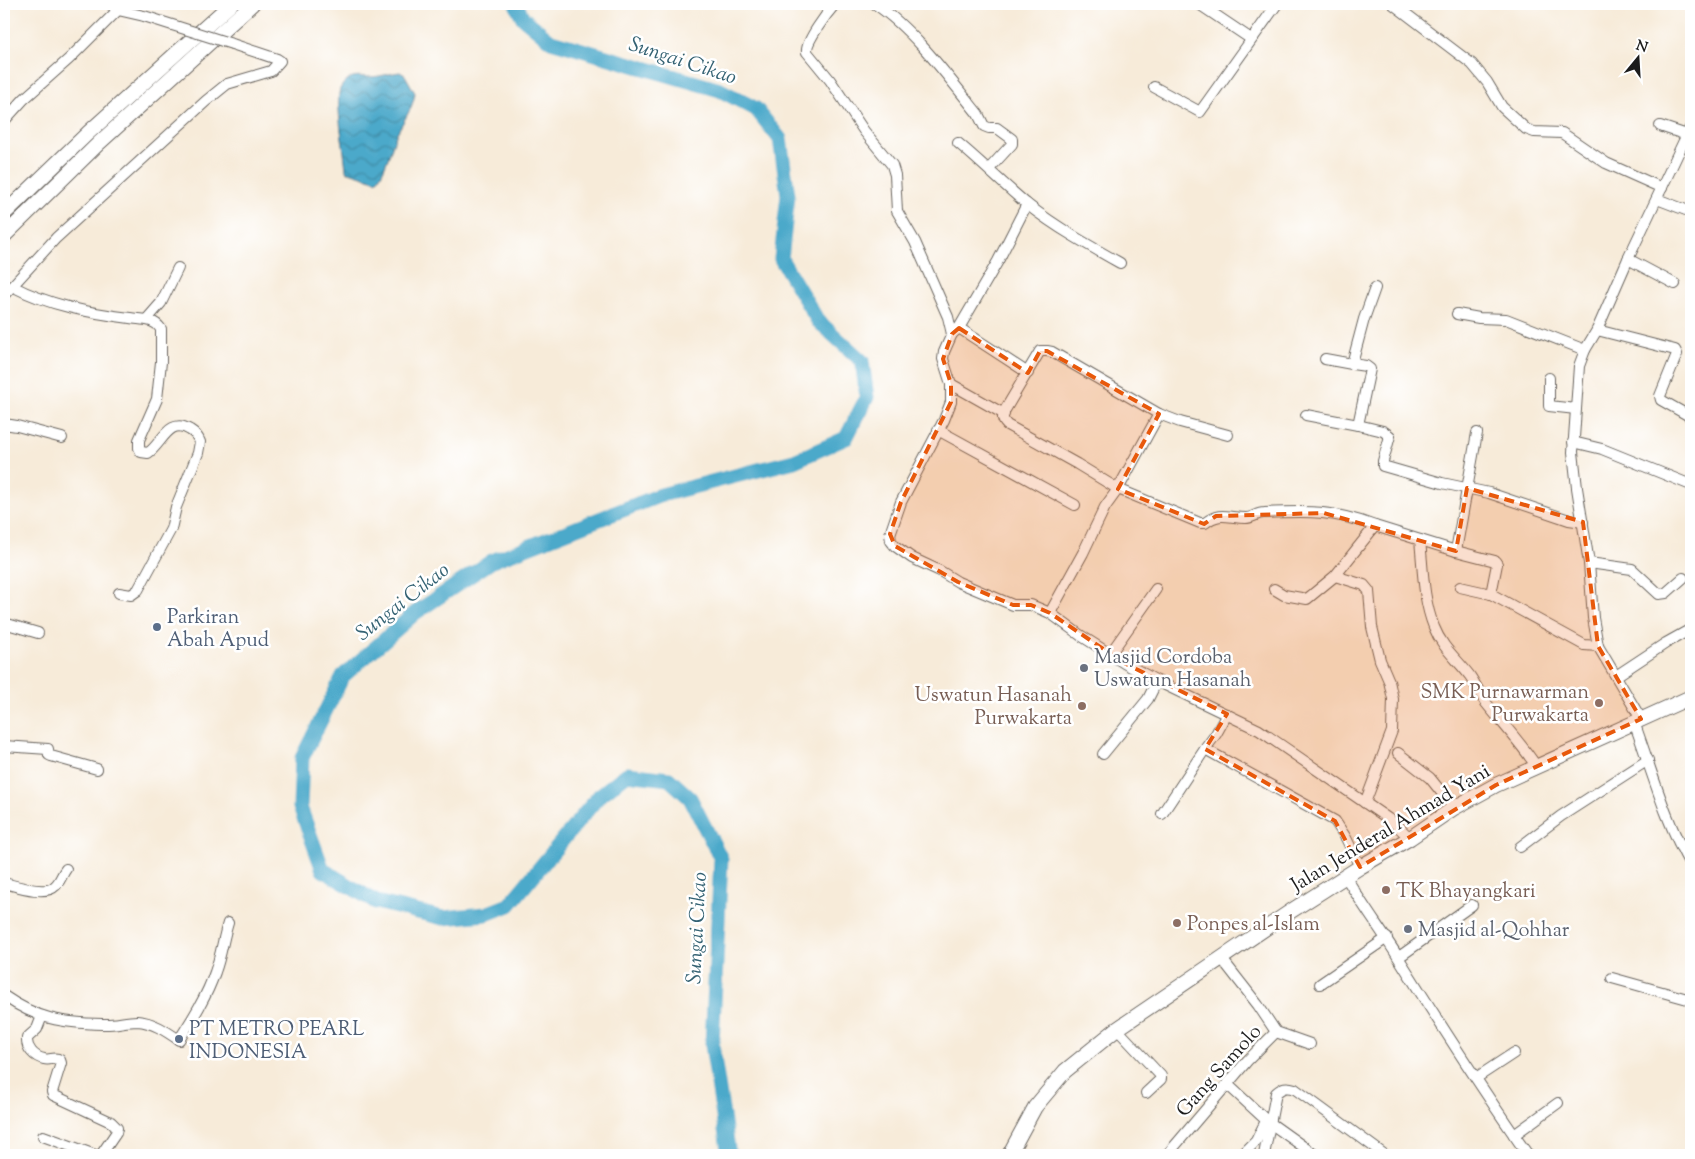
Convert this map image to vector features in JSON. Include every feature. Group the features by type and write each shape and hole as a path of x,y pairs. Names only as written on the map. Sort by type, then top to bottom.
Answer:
{"highway":[{"path":"4,214 88,133 231,4"},
{"path":"4,236 99,143 252,4"},
{"name":"Jalan Jenderal Ahmad Yani","path":"1009,1155 1026,1122 1048,1090 1065,1072 1117,1029 1291,911 1349,881 1360,867 1410,838 1454,808 1496,785 1691,697"}],"street":[{"path":"835,4 827,13 808,45 807,52 830,80 864,131 892,165 895,175 897,211 918,250 955,331 1028,373"},
{"path":"875,4 887,12 922,47 978,114 984,126 997,128 1012,139 1012,144 989,169"},
{"path":"1199,4 1251,39"},
{"path":"1154,88 1200,112 1277,4"},
{"path":"1393,4 1472,64 1487,82 1502,107 1526,129 1534,132 1562,133 1606,162 1662,188"},
{"path":"4,121 24,99 70,59 114,7 277,58 280,61 271,71 227,84 206,101 56,238 4,296"},
{"path":"1660,126 1690,132 1628,259 1597,330 1585,350 1579,366 1573,442 1576,488 1590,564 1593,618 1598,646 1616,676 1638,721 1662,804 1691,866"},
{"path":"958,143 1027,204 1084,244 1120,263"},
{"path":"1657,199 1691,212"},
{"path":"1027,204 998,261 944,352 943,359 952,384 951,402 901,502 890,534 891,540 895,546 912,558 958,582 1013,605 1031,605 1050,613 1110,654 1158,682 1227,714 1266,735 1393,822 1410,838"},
{"path":"1628,259 1675,284"},
{"path":"148,320 161,303 178,268"},
{"path":"12,286 23,292 72,309 148,320 158,324 161,329 161,362 156,399 139,440 140,450 144,453 151,451 169,429 180,426 194,432 200,442 198,453 176,507 171,529 138,590 132,595 119,593"},
{"path":"1352,364 1364,319 1375,288"},
{"path":"1457,314 1479,318 1506,319 1585,350"},
{"path":"1597,330 1675,350 1677,354 1660,396 1661,400 1691,417"},
{"path":"1228,435 1180,422 1159,414 1046,350 1040,351 1004,414 1004,421 1007,425 1118,489 1200,523 1205,523 1216,516 1245,518 1260,513 1305,511 1339,514 1496,562 1491,594"},
{"path":"1325,360 1366,366 1370,369 1358,425"},
{"path":"1549,378 1549,406 1576,409"},
{"path":"952,384 1004,414"},
{"path":"1050,613 1083,553 1105,506 1118,489 1159,414"},
{"path":"1306,415 1358,425 1389,434 1382,461 1384,467 1489,493 1569,520 1583,522"},
{"path":"4,424 62,438"},
{"path":"938,430 1074,505"},
{"path":"1456,551 1477,433"},
{"path":"1573,442 1602,449 1691,485"},
{"path":"1274,589 1284,595 1304,600 1310,597 1335,576 1375,526"},
{"path":"1420,540 1424,583 1434,628 1442,643 1458,664 1470,675 1486,702 1536,766"},
{"path":"1590,564 1632,570 1659,594 1666,593 1683,578"},
{"path":"1335,576 1364,585 1369,591 1372,627 1380,660 1389,680 1393,700 1392,732 1365,803"},
{"path":"1460,587 1491,594 1577,642 1598,646"},
{"path":"1110,654 1156,589"},
{"path":"4,623 38,633"},
{"path":"1616,676 1691,629"},
{"path":"1103,754 1144,704 1158,682"},
{"path":"1162,814 1216,734 1227,714"},
{"path":"4,746 48,749 51,756 97,769"},
{"path":"1205,749 1335,821 1346,838 1360,867"},
{"path":"1398,753 1430,778 1454,808"},
{"path":"1520,847 1561,816 1648,760"},
{"path":"1680,846 1691,842"},
{"path":"4,883 43,891 52,889 56,886 66,869"},
{"path":"1349,881 1362,904 1387,938 1476,1078 1528,1155"},
{"path":"1398,957 1472,905"},
{"path":"4,996 30,1012 61,1022 103,1024 145,1022 163,1029 179,1040 209,988 218,963 228,923"},
{"path":"1320,984 1387,938"},
{"name":"Gang Samolo","path":"1166,1155 1261,1045 1276,1032 1258,1005 1222,959"},
{"path":"1612,978 1691,1000"},
{"path":"42,1016 37,1029 27,1038 27,1046 32,1053 42,1059 50,1060 56,1058 60,1060 61,1063 52,1092 53,1095 111,1122 117,1128 116,1133 102,1155"},
{"path":"1117,1029 1161,1076 1161,1079 1146,1093"},
{"path":"1276,1032 1310,1044"},
{"path":"1476,1078 1514,1053"},
{"path":"1227,1084 1268,1121 1315,1155"},
{"path":"1264,1155 1268,1121 1276,1093 1288,1086 1385,1155"},
{"path":"1514,1134 1558,1103"},
{"path":"1242,1155 1256,1140 1268,1121"},
{"path":"43,1136 95,1155"}],"highlighted area":[{"path":"959,328 1028,373 1040,351 1047,351 1159,414 1118,489 1204,524 1216,516 1324,513 1456,551 1467,488 1583,522 1598,646 1641,719 1496,785 1360,867 1335,821 1205,749 1227,714 1124,663 1050,613 1031,605 1013,605 958,582 895,546 890,534 901,502 951,402 951,384 943,359 952,334"}],"water":[{"path":"400,72 405,75 415,93 410,109 397,133 380,176 377,181 346,171 339,116 340,89 346,81 353,77 374,77"}],"waterway":[{"name":"Sungai Cikao","path":"516,4 523,18 551,41 720,90 756,109 780,139 788,195 781,259 818,321 862,361 867,397 846,438 794,461 661,495 492,561 415,613 343,676 302,758 300,807 323,870 376,902 443,918 486,914 509,905 599,796 627,774 669,779 690,798 721,859 712,1045 729,1155"}],"place":[{"name":"Parkiran Abah Apud","path":"157,627"},
{"name":"Masjid Cordoba Uswatun Hasanah","path":"1084,668"},
{"name":"SMK Purnawarman Purwakarta","path":"1599,703"},
{"name":"Uswatun Hasanah Purwakarta","path":"1082,706"},
{"name":"TK Bhayangkari","path":"1386,890"},
{"name":"Ponpes al-Islam","path":"1177,923"},
{"name":"Masjid al-Qohhar","path":"1408,929"},
{"name":"PT METRO PEARL INDONESIA","path":"179,1039"}]}
